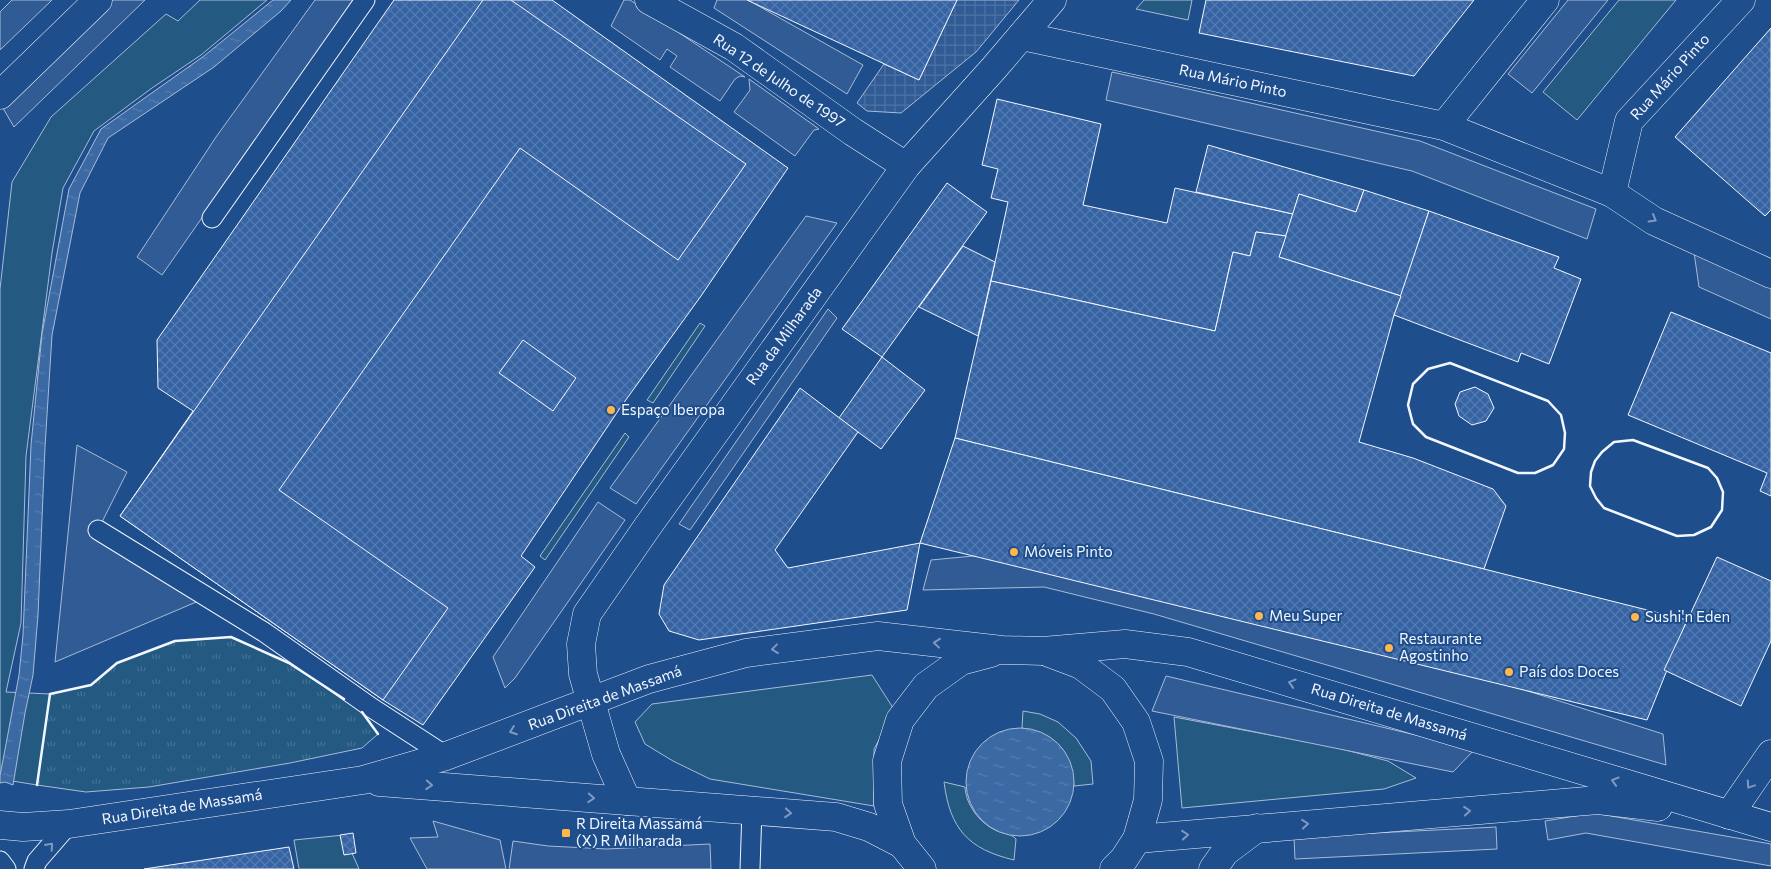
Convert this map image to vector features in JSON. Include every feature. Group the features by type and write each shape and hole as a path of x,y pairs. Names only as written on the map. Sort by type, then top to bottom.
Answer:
{"main road":[{"path":"0,95 98,0"},
{"name":"Rua 12 de Julho de 1997","path":"649,0 734,47 852,132 906,166"},
{"name":"Rua da Milharada","path":"627,801 606,754 583,674 581,644 587,614 906,166 1052,0"},
{"path":"1444,126 1545,0"},
{"name":"Rua Mário Pinto","path":"1022,36 1444,126 1612,193 1629,121 1741,0"},
{"path":"1612,193 1654,221 1771,274"},
{"name":"Rua Direita de Massamá","path":"0,825 23,827 69,824 363,780 446,756 649,679 746,653 878,636 1002,650 1043,651 1125,644 1188,652 1771,827"},
{"name":"Rua Direita de Massamá","path":"922,869 902,844 888,804 887,761 900,720 926,686 961,661 1002,650"},
{"name":"Rua Direita de Massamá","path":"1043,651 1080,665 1113,689 1136,722 1149,760 1148,800 1127,859"},
{"path":"1729,815 1771,754"},
{"name":"Rua Direita de Massamá","path":"363,780 836,817 869,827 902,844"},
{"name":"Rua Direita de Massamá","path":"1127,859 1257,828 1598,800 1729,815"},
{"path":"1213,869 1225,852 1257,828"}],"lane":[{"path":"212,218 365,0"},
{"path":"98,530 264,632 372,708 446,756"},
{"path":"750,869 752,810"},
{"path":"34,869 37,861 69,824"},
{"path":"0,861 6,869"}],"green space":[{"path":"200,0 267,0 201,55 94,131 63,188 52,253 26,456 21,623 6,692 50,694 37,785 0,779 0,289 12,182 51,117 166,14 178,21"},
{"path":"1144,0 1192,0 1188,20 1136,9"},
{"path":"1619,0 1676,0 1577,120 1543,92"},
{"path":"700,323 705,326 653,403 647,400"},
{"path":"625,433 629,437 545,560 540,556"},
{"path":"231,637 289,663 364,713 378,734 362,748 290,763 149,787 86,792 37,785 50,694 91,685 117,663 175,641"},
{"path":"872,675 895,711 874,749 874,806 710,779 673,761 645,744 635,722 652,704"},
{"path":"1023,711 1040,714 1058,722 1076,738 1091,761 1093,784 1074,786 1070,763 1060,746 1044,735 1022,728"},
{"path":"1174,717 1334,747 1388,761 1416,778 1384,789 1182,808"},
{"path":"944,782 965,787 968,800 979,818 989,827 1016,839 1014,860 984,850 964,835 951,812"},
{"path":"344,835 359,869 299,869 294,840"}],"shaded area":[{"path":"12,0 52,0 0,50 0,12"},
{"path":"98,0 145,0 14,127 0,103"},
{"path":"315,0 354,0 162,275 137,257 216,137"},
{"path":"624,0 630,0 745,77 740,76 735,79 720,101 670,67 677,56 667,49 660,60 611,26"},
{"path":"717,0 748,0 863,65 847,94 714,8"},
{"path":"957,0 1019,0 976,52 901,113 867,111 857,103 884,64 919,80"},
{"path":"1568,0 1608,0 1532,93 1508,74"},
{"path":"1112,72 1420,141 1596,209 1587,239 1412,171 1106,100"},
{"path":"749,79 819,129 814,130 795,156 734,112 750,90"},
{"path":"806,216 837,223 636,504 610,488"},
{"path":"1694,252 1771,287 1771,319 1699,287"},
{"path":"828,309 837,318 690,530 679,524"},
{"path":"77,445 127,472 98,530 208,597 55,662"},
{"path":"598,502 625,520 515,678 505,688 493,657"},
{"path":"1036,550 1273,610 1663,734 1666,765 1154,614 1044,587 923,590 931,560"},
{"path":"1166,676 1475,749 1453,772 1152,711"},
{"path":"1594,813 1771,844 1771,866 1586,833 1548,840 1545,821"},
{"path":"433,821 500,840 506,869 427,869 410,838 438,837"},
{"path":"1496,827 1497,849 1295,859 1294,837"},
{"path":"513,841 548,846 607,849 710,844 711,869 509,869"}],"water":[{"path":"273,0 291,0 281,11 214,67 108,138 80,193 52,335 38,615 33,675 13,785 5,782 0,783 19,675 23,635 31,445 42,334 69,189 101,129 204,56"},
{"path":"1020,728 1041,732 1058,744 1070,761 1074,782 1070,803 1058,820 1041,832 1020,836 999,832 982,820 970,803 966,782 970,761 982,744 999,732"}],"building":[{"path":"394,0 552,0 788,168 701,296 620,408 521,556 535,567 423,725 383,700 120,516 193,411 158,388 157,340"},
{"path":"483,0 511,0 746,164 678,260 520,148 279,490 448,608 383,700 120,516"},
{"path":"747,0 957,0 919,80"},
{"path":"1206,0 1474,0 1414,76 1199,33"},
{"path":"1771,28 1771,210 1765,216 1675,137"},
{"path":"997,99 1101,124 1083,205 1167,223 1175,188 1293,214 1286,236 1256,232 1250,256 1233,252 1215,331 991,281 1008,202 991,198 998,169 982,165"},
{"path":"1208,145 1364,190 1356,212 1299,194 1293,214 1196,192"},
{"path":"947,183 987,212 882,357 842,329"},
{"path":"1364,190 1429,211 1401,296 1279,257 1299,194 1356,212"},
{"path":"1429,211 1559,257 1554,268 1581,279 1549,364 1521,353 1518,362 1394,315"},
{"path":"1256,232 1286,236 1279,257 1401,296 1359,442 1413,458 1493,489 1506,506 1484,569 955,438 991,281 1215,331 1233,252 1250,256"},
{"path":"963,246 995,262 978,336 919,307"},
{"path":"1671,312 1771,353 1771,496 1760,491 1767,473 1628,415"},
{"path":"523,340 576,378 553,411 499,373"},
{"path":"882,357 925,390 881,449 839,418"},
{"path":"1475,387 1488,394 1494,408 1486,421 1472,425 1459,416 1455,404 1460,392"},
{"path":"800,388 858,432 775,550 788,568 920,543 907,610 699,640 669,631 659,614 664,585"},
{"path":"955,438 1687,620 1647,720 920,543"},
{"path":"1717,557 1771,581 1771,641 1741,706 1664,670"},
{"path":"353,833 356,853 344,855 340,835"},
{"path":"289,847 294,869 144,869"}],"wall":[{"path":"1450,363 1548,401 1561,415 1565,433 1564,449 1553,465 1535,473 1518,473 1426,437 1413,424 1408,405 1413,384 1428,369 1450,363"},
{"path":"1633,440 1708,468 1717,478 1723,492 1722,510 1711,527 1694,535 1677,536 1604,508 1590,486 1591,472 1595,461 1614,442 1633,440"},
{"path":"37,785 50,694 91,685 117,663 175,641 231,637 289,663 344,699"},
{"path":"362,712 378,734"}],"place":[{"name":"Espaço Iberopa","path":"611,410"},
{"name":"Móveis Pinto","path":"1014,552"},
{"name":"Meu Super","path":"1259,616"},
{"name":"Sushi'n Eden","path":"1635,617"},
{"name":"Restaurante Agostinho","path":"1389,648"},
{"name":"País dos Doces","path":"1509,672"},
{"name":"R Direita Massamá (X) R Milharada","path":"566,833"}]}
